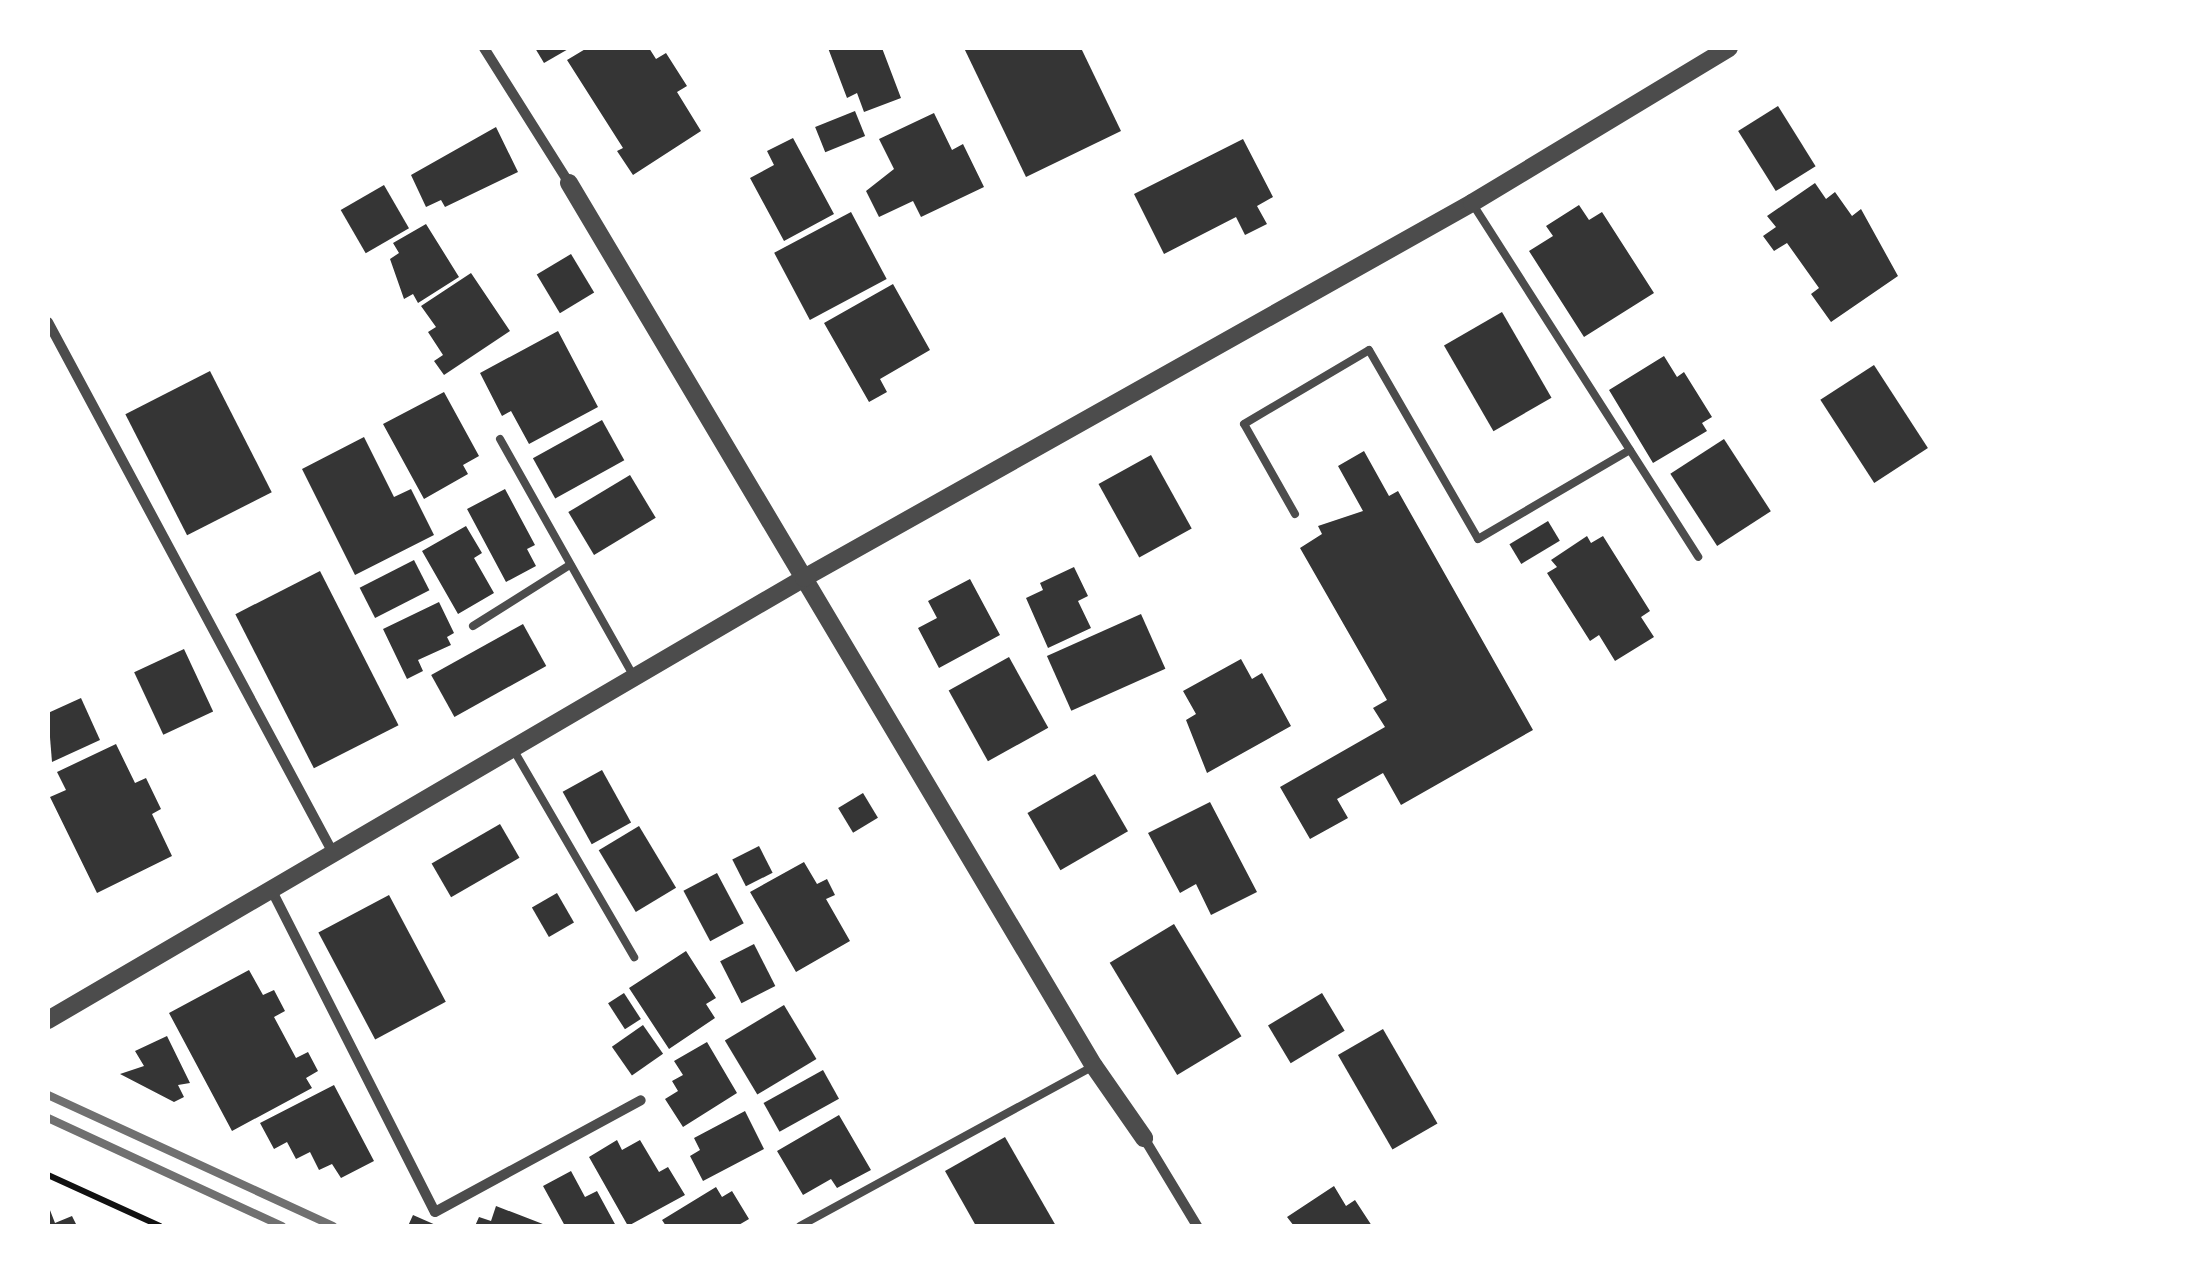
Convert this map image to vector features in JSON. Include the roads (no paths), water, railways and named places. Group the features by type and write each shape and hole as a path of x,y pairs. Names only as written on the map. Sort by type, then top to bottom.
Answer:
{"street":[{"path":"484,48 569,183 1094,1066 1198,1226"},
{"path":"52,1013 804,578 1472,203 1729,48"},
{"path":"48,322 332,851"},
{"path":"270,886 435,1212 641,1100"}],"lane":[{"path":"1472,203 1698,557"},
{"path":"1295,514 1244,424 1369,350 1478,539 1630,450"},
{"path":"500,439 634,677"},
{"path":"473,626 570,565"},
{"path":"512,748 634,957"},
{"path":"800,1226 1094,1066"}],"railway":[{"path":"48,1095 333,1226"},
{"path":"48,1118 282,1226"}]}
